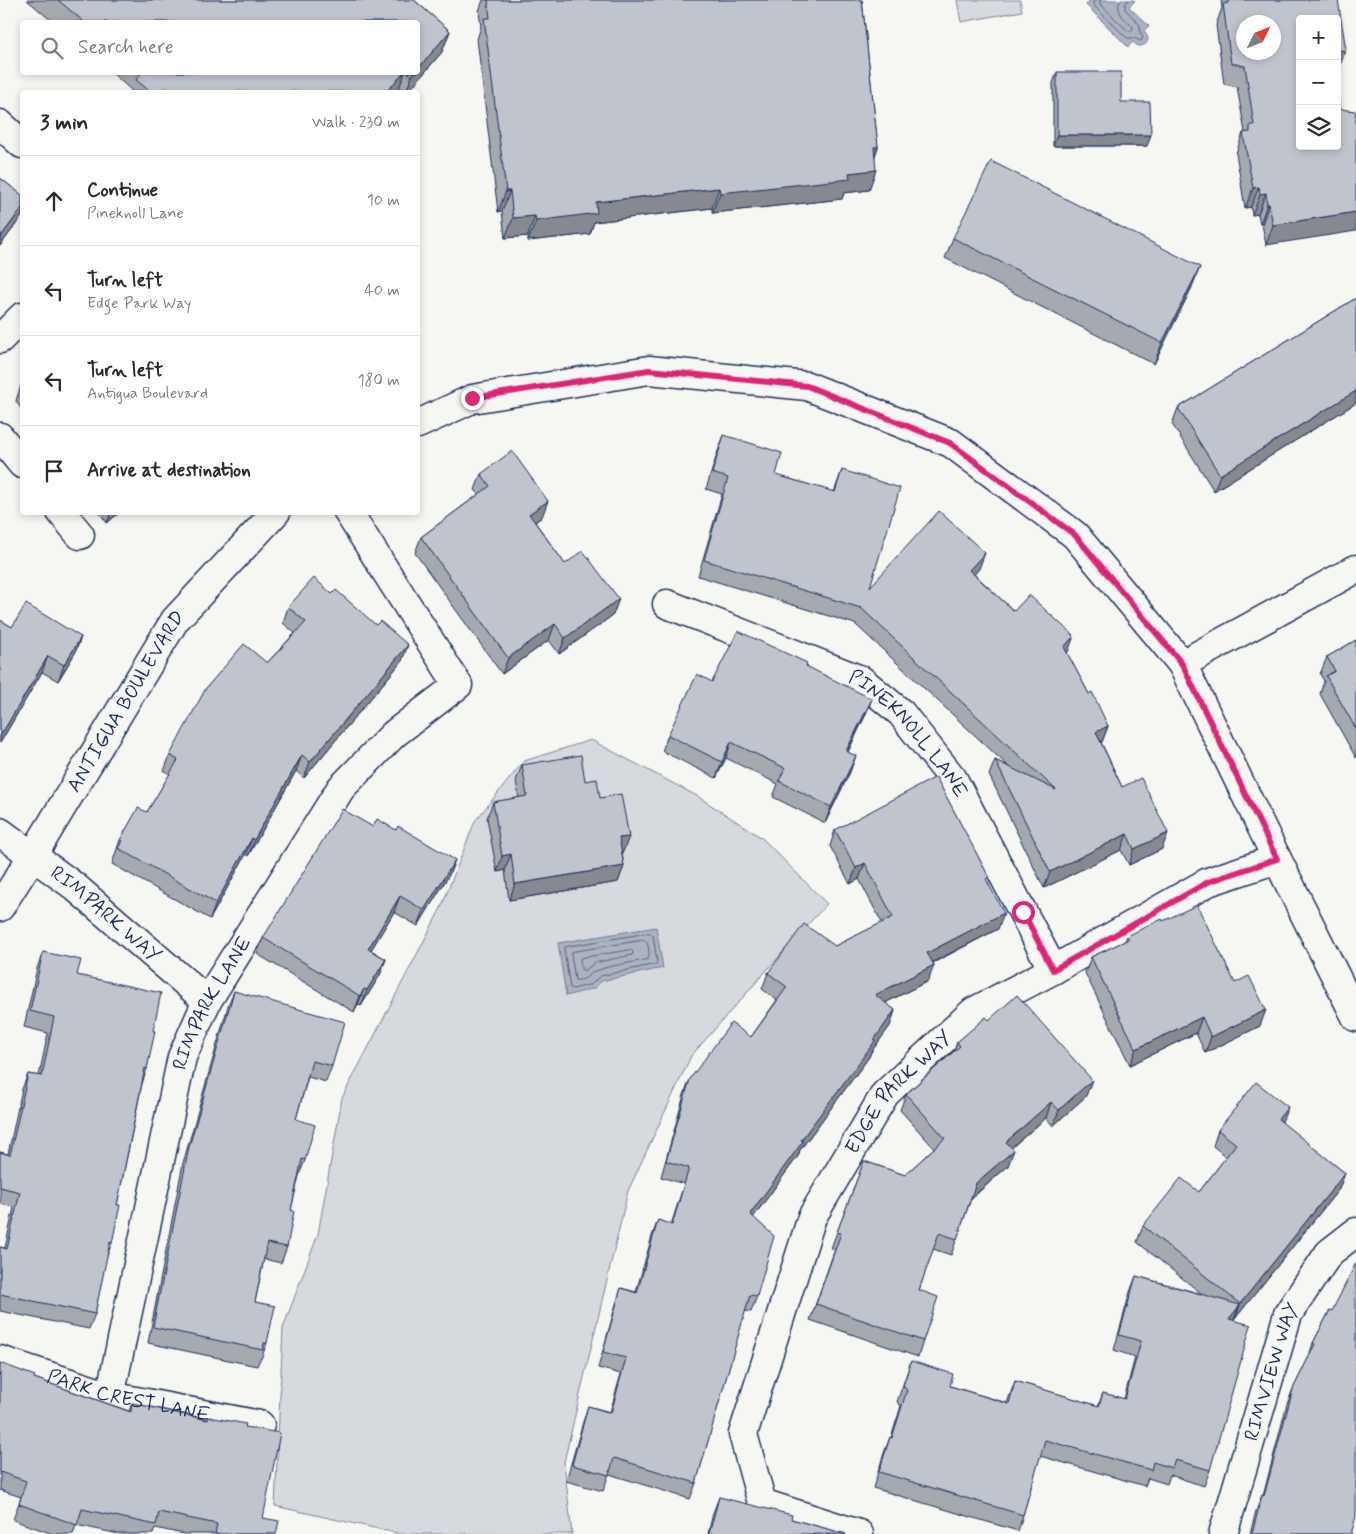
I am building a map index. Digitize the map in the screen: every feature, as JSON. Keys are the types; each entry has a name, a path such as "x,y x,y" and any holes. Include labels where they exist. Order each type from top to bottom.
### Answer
{"street":[{"path":"0,124 20,142"},
{"path":"0,339 20,319"},
{"path":"420,423 472,398 649,370 807,386 950,443 1075,535 1182,664 1356,1017"},
{"path":"0,437 20,462"},
{"path":"63,515 80,535"},
{"name":"ANTIGUA BOULEVARD","path":"0,907 175,620 273,515"},
{"name":"RIMPARK LANE","path":"110,1396 182,1057 207,1001 341,788 394,734 458,684 350,515"},
{"path":"1182,664 1356,569"},
{"name":"PINEKNOLL LANE","path":"667,604 861,680 901,713 954,779 1053,970"},
{"name":"RIMPARK WAY","path":"0,832 74,886 207,1001"},
{"name":"EDGE PARK WAY","path":"859,1534 762,1503 743,1434 812,1217 885,1094 973,1012 1053,970 1208,882 1277,859"},
{"name":"RIMVIEW WAY","path":"1223,1534 1288,1314 1329,1253 1356,1232"},
{"name":"PARK CREST LANE","path":"0,1360 110,1396 260,1425"}],"shaded area":[{"path":"957,0 1020,0 1022,11 961,22"},
{"path":"591,740 697,796 762,838 827,904 691,1056 628,1191 564,1462 572,1534 401,1534 275,1506 283,1328 318,1234 342,1098 441,908 475,821 524,761"}],"water":[{"path":"1090,0 1135,1 1129,7 1149,26 1144,30 1148,38 1146,43 1138,46 1133,42 1128,47 1086,5"},
{"path":"656,927 663,968 601,981 595,988 566,996 558,943"}],"building":[{"path":"58,0 414,0 450,31 420,67 420,20 82,20"},
{"path":"488,0 862,0 878,147 874,147 876,170 849,173 850,179 720,193 719,188 596,202 597,213 536,221 535,216 513,218 510,191 506,191 484,18 490,18"},
{"path":"1229,0 1338,0 1340,15 1296,15 1296,150 1341,150 1341,109 1355,111 1356,212 1273,225 1266,193 1260,194 1259,187 1253,188 1243,133 1250,132 1250,125 1254,125 1245,66 1231,63 1223,4 1229,3"},
{"path":"1341,19 1346,50 1341,51"},
{"path":"1057,72 1121,72 1121,102 1150,102 1151,135 1057,135"},
{"path":"140,75 401,75 388,90 168,90 166,88 164,90 148,90 136,80"},
{"path":"991,161 1200,267 1162,343 953,238"},
{"path":"0,178 20,193 20,211 2,235 0,233"},
{"path":"1356,298 1356,391 1220,475 1178,408"},
{"path":"724,435 782,453 776,475 835,492 842,470 900,488 870,587 939,511 985,553 969,570 1014,611 1029,595 1074,636 1064,647 1089,694 1092,692 1108,726 1096,732 1122,787 1141,778 1168,833 1134,849 1127,834 1050,872 995,760 1056,790 861,608 704,560 728,478 712,473"},
{"path":"512,451 548,501 529,514 565,564 583,551 619,599 565,638 555,624 508,658 421,537 490,486 481,474"},
{"path":"314,578 332,594 336,590 376,625 380,621 408,645 310,762 302,755 254,840 252,838 216,903 118,848 122,841 120,840 138,808 147,812 178,760 170,755 206,688 244,644 267,663 306,622 288,607"},
{"path":"26,604 81,637 64,665 48,656 1,735 0,620 12,627"},
{"path":"738,631 807,663 806,666 872,699 846,751 856,756 831,807 779,781 785,768 731,742 722,762 668,735 697,674 712,682"},
{"path":"1356,640 1356,729 1326,676 1335,671 1327,657"},
{"path":"581,755 585,781 597,779 600,798 621,794 629,837 619,838 624,866 515,884 511,854 502,856 493,802 527,796 522,765"},
{"path":"936,777 989,877 986,879 1004,913 927,953 934,965 875,995 895,1010 875,1041 801,1140 803,1141 750,1214 774,1236 757,1296 750,1295 696,1483 614,1458 609,1475 572,1465 588,1406 611,1413 626,1358 603,1352 621,1288 637,1293 658,1220 672,1225 689,1168 666,1161 690,1079 731,1023 751,1037 787,987 768,973 804,924 835,946 893,917 865,863 856,868 835,830"},
{"path":"342,809 373,827 377,819 396,830 398,826 455,860 424,910 400,896 368,949 386,959 367,990 364,989 360,996 263,938"},
{"path":"1197,905 1235,983 1249,976 1266,1010 1211,1037 1202,1017 1136,1049 1091,957 1129,939 1127,936"},
{"path":"43,952 81,960 77,975 161,993 153,1031 155,1031 147,1069 145,1068 117,1205 120,1205 95,1314 0,1294 0,1247 7,1249 20,1192 0,1187 0,1152 10,1155 28,1074 42,1076 54,1017 30,1011"},
{"path":"234,991 345,1022 332,1066 312,1061 296,1119 315,1125 305,1160 302,1159 291,1210 294,1211 287,1247 267,1243 255,1302 275,1306 267,1343 264,1343 263,1350 153,1327 189,1147"},
{"path":"1017,995 1092,1080 1059,1110 1051,1102 1006,1142 1014,1150 976,1183 957,1239 939,1233 919,1290 938,1297 923,1341 816,1304 841,1233 837,1232 864,1161 905,1175 945,1138 906,1094 960,1046 957,1042 986,1017 989,1020"},
{"path":"1256,1082 1288,1107 1278,1119 1345,1173 1240,1304 1143,1226 1181,1178 1199,1192 1236,1144 1218,1130"},
{"path":"1356,1263 1356,1516 1351,1534 1252,1534 1293,1389 1315,1344 1313,1343 1330,1310 1332,1311"},
{"path":"1136,1276 1240,1305 1229,1319 1251,1325 1210,1470 1175,1460 1172,1468 1153,1462 1151,1470 1045,1440 1023,1515 879,1472 907,1390 903,1386 911,1361 953,1374 950,1386 1009,1404 1015,1381 1099,1406 1103,1393 1125,1399 1141,1341 1119,1335"},
{"path":"0,1363 35,1376 34,1378 131,1412 132,1403 208,1420 209,1417 246,1424 245,1427 280,1433 263,1518 279,1521 276,1534 215,1534 217,1524 159,1512 156,1525 82,1509 77,1525 19,1504 26,1481 0,1472"},
{"path":"719,1497 792,1515 791,1519 846,1534 709,1534"}],"route":[{"path":"472,398 649,370 807,386 950,443 1075,535 1182,664 1277,859 1208,882 1053,970 1023,912"}]}
